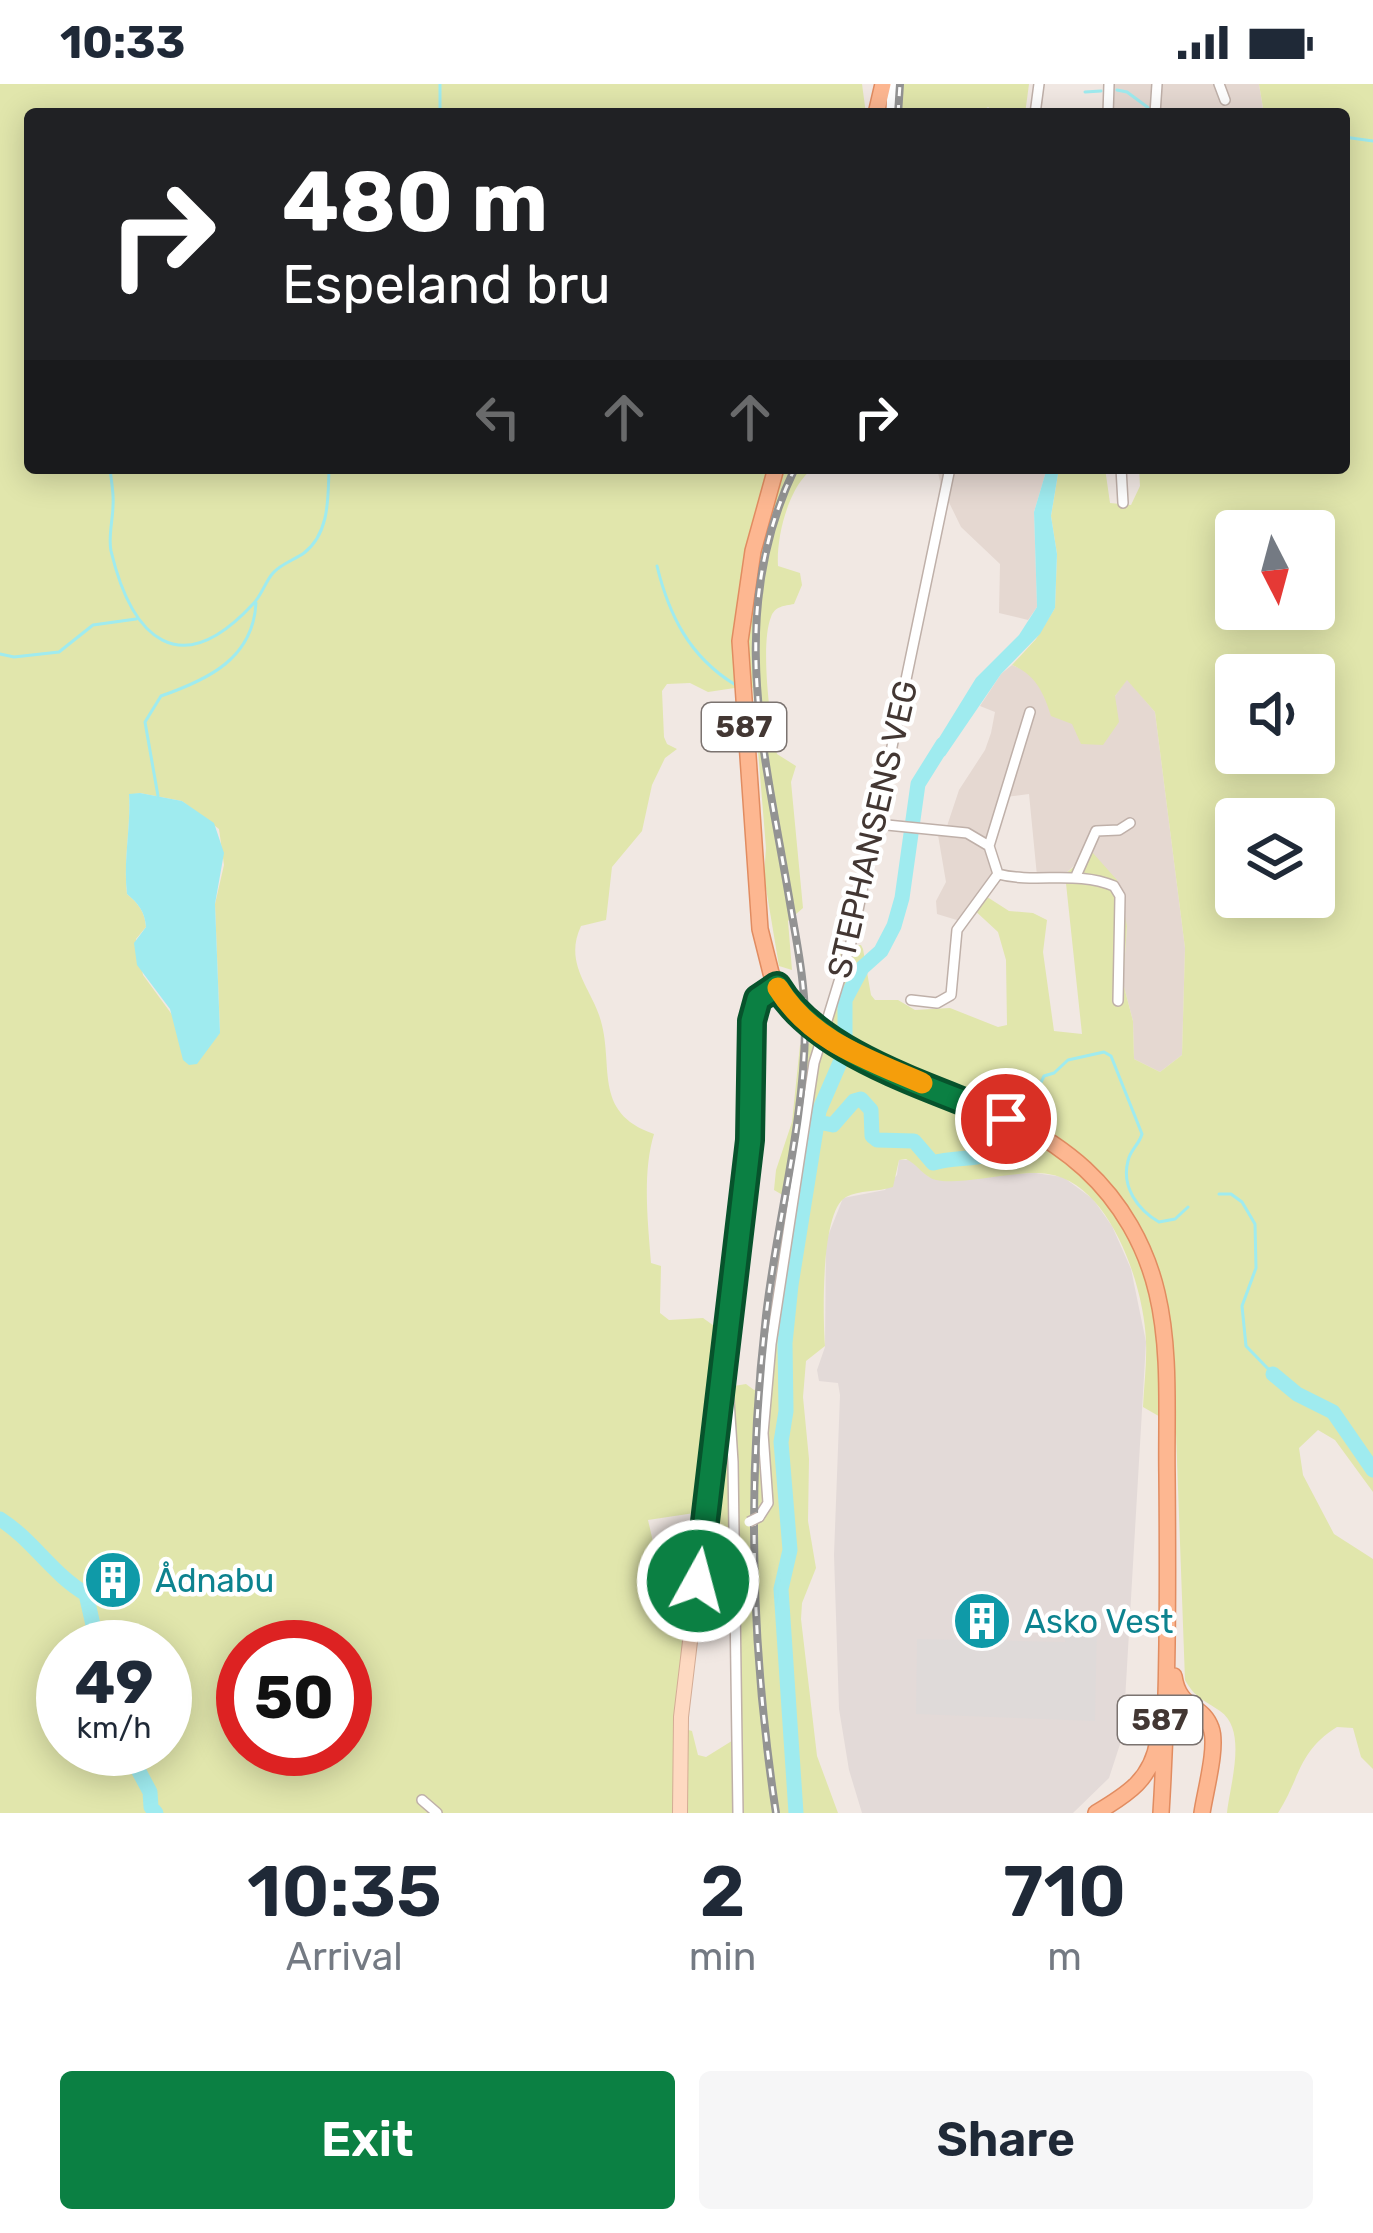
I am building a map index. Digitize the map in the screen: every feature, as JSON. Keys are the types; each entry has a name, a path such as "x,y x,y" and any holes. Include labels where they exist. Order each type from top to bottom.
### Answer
{"main road":[{"name":"587","path":"774,474 753,550 740,641 760,929 777,986 816,1032 1046,1139 1086,1169 1123,1213 1149,1266 1162,1317 1168,1551 1164,1813"},
{"path":"680,1813 681,1717 750,1140 753,1011 758,999 777,986"},
{"name":"587","path":"1168,1551 1175,1684 1181,1700 1207,1721 1212,1745 1202,1813"},
{"name":"587","path":"1096,1813 1134,1789 1154,1760 1160,1724 1161,1635 1168,1599"},
{"name":"587","path":"1164,1813 1175,1730 1192,1718 1207,1721"}],"street":[{"path":"1219,84 1225,100"},
{"name":"STEPHANSENS VEG","path":"734,1527 754,1519 767,1503 763,1433 771,1344 814,1064 852,939 949,474"},
{"path":"1121,474 1123,503"},
{"path":"998,874 988,846 1030,712"},
{"path":"1076,876 1096,831 1119,830 1130,823"},
{"path":"877,824 967,833 988,846"},
{"path":"998,874 1076,876 1110,884 1120,896 1118,1001"},
{"path":"910,1000 938,1004 951,995 957,930 998,874"},
{"path":"725,1355 734,1527 738,1813"},
{"path":"422,1800 437,1813"}],"shaded area":[{"path":"1107,84 1259,84 1263,108 1107,108"},
{"path":"938,474 1045,474 1034,512 1037,607 1028,620 999,613 1000,564 961,527"},
{"path":"1012,665 1026,671 1044,690 1115,696 1127,679 1155,712 1185,948 1182,1055 1160,1072 1134,1059 1133,1021 1123,983 1127,926 1077,863 1065,874 1037,876 1029,794 1005,797 993,833 995,873 960,921 937,914 936,901 946,882 938,835 947,826 959,790 991,733 995,712 980,706"},
{"path":"899,1160 910,1160 929,1177 1035,1173 1063,1177 1093,1199 1112,1226 1131,1269 1146,1342 1123,1735 1109,1778 1073,1813 862,1813 849,1770 839,1709 834,1555 840,1395 838,1383 819,1381 817,1370 825,1347 826,1241 843,1198 885,1190 897,1175"},
{"path":"1066,1621 1097,1622 1095,1721 916,1714 917,1639 1065,1642"}],"green space":[{"path":"0,84 862,84 865,108 24,108 24,474 807,474 791,498 779,541 778,566 800,573 802,585 794,604 773,613 766,646 777,754 796,766 791,782 803,908 788,921 792,970 779,966 764,876 766,848 753,688 748,686 708,692 690,683 667,684 662,691 664,737 677,749 665,758 652,785 642,831 612,867 606,920 581,926 576,939 580,973 604,1033 613,1099 634,1125 654,1134 647,1198 651,1263 661,1266 660,1313 669,1320 703,1318 717,1328 719,1413 735,1410 734,1386 746,1384 754,1390 764,1386 778,1253 789,1215 786,1197 774,1190 776,1170 792,1122 800,1045 812,1043 822,1021 841,946 861,945 875,1000 898,1000 915,1010 950,1008 998,1027 1007,1025 1006,960 998,932 971,907 981,893 1009,911 1047,920 1043,952 1054,1031 1082,1034 1065,874 1092,852 1117,880 1127,926 1123,983 1133,1021 1134,1059 1160,1072 1182,1055 1185,948 1155,712 1127,680 1115,696 1119,722 1103,745 1081,744 1072,724 1051,716 1038,685 1012,665 1055,608 1057,554 1051,516 1058,474 1106,474 1110,503 1131,505 1140,486 1139,474 1350,474 1350,108 1263,108 1259,84 1373,84 1373,1492 1335,1440 1318,1430 1299,1448 1303,1475 1334,1534 1373,1559 1373,1769 1361,1757 1353,1728 1337,1727 1307,1756 1278,1813 1227,1813 1235,1758 1233,1731 1220,1711 1196,1695 1185,1680 1176,1433 1169,1422 1143,1407 1144,1319 1120,1241 1090,1196 1070,1182 1036,1173 936,1180 906,1159 899,1160 893,1187 851,1195 838,1206 827,1243 825,1346 806,1361 808,1521 816,1568 801,1619 817,1756 838,1813 0,1813","holes":["129,795 182,801 219,829 224,865 215,904 220,1032 173,1016 143,975 136,939 146,927 140,908 127,894 126,869","701,1512 710,1519 712,1532 698,1632 730,1630 736,1677 735,1739 706,1757 698,1755 692,1731 681,1728 676,1691 683,1660 682,1620 665,1594 648,1520"]},
{"path":"900,84 1029,84 1026,108 898,108"}],"water":[{"path":"1045,474 1058,474 1051,516 1057,554 1055,608 1040,634 1001,674 945,756 931,760 931,751 976,678 1019,635 1037,607 1034,512"},
{"path":"129,794 182,801 214,823 224,853 215,904 220,1033 197,1064 183,1060 170,1009 137,965 134,943 146,927 140,908 127,894 126,869"}],"waterway":[{"path":"440,84 440,108"},
{"path":"1117,90 1149,108"},
{"path":"1085,92 1101,91"},
{"path":"1350,138 1373,141"},
{"path":"111,474 110,545 120,582 146,627 162,640 182,645 203,641 227,628 256,600 276,570 312,545 326,514 329,474"},
{"path":"657,566 683,633 705,661 734,684"},
{"path":"158,796 145,722 161,696 195,683 237,653 253,622 256,603"},
{"path":"0,654 59,652 93,625 136,619"},
{"path":"796,1813 781,1589 790,1550 781,1442 791,1285 819,1111 845,1051 845,1000 894,926 918,784 943,744"},
{"path":"1028,1110 1044,1076 1068,1060 1104,1052 1111,1056 1142,1134 1126,1171 1133,1197 1159,1222 1175,1219 1188,1207"},
{"path":"818,1122 833,1125 861,1099 871,1110 872,1136 914,1141 933,1163 984,1156 1010,1143"},
{"path":"1219,1194 1231,1194 1242,1202 1255,1224 1256,1268 1242,1306 1246,1346 1273,1374"},
{"path":"1273,1374 1297,1394 1333,1412 1373,1470"},
{"path":"0,1519 86,1594 92,1620"},
{"path":"141,1776 156,1813"}],"railway":[{"path":"898,108 900,84"},
{"path":"776,1813 757,1627 756,1440 766,1316 800,1101 805,1013 762,738 756,630 761,576 793,474"}],"slow traffic":[{"path":"778,988 799,1017 825,1038 922,1083"}],"place":[{"name":"Ådnabu","path":"113,1580"},
{"name":"Asko Vest","path":"982,1621"}],"route":[{"path":"698,1581 747,1163 752,1021 758,999 777,986 799,1017 839,1046 1006,1119"}]}
